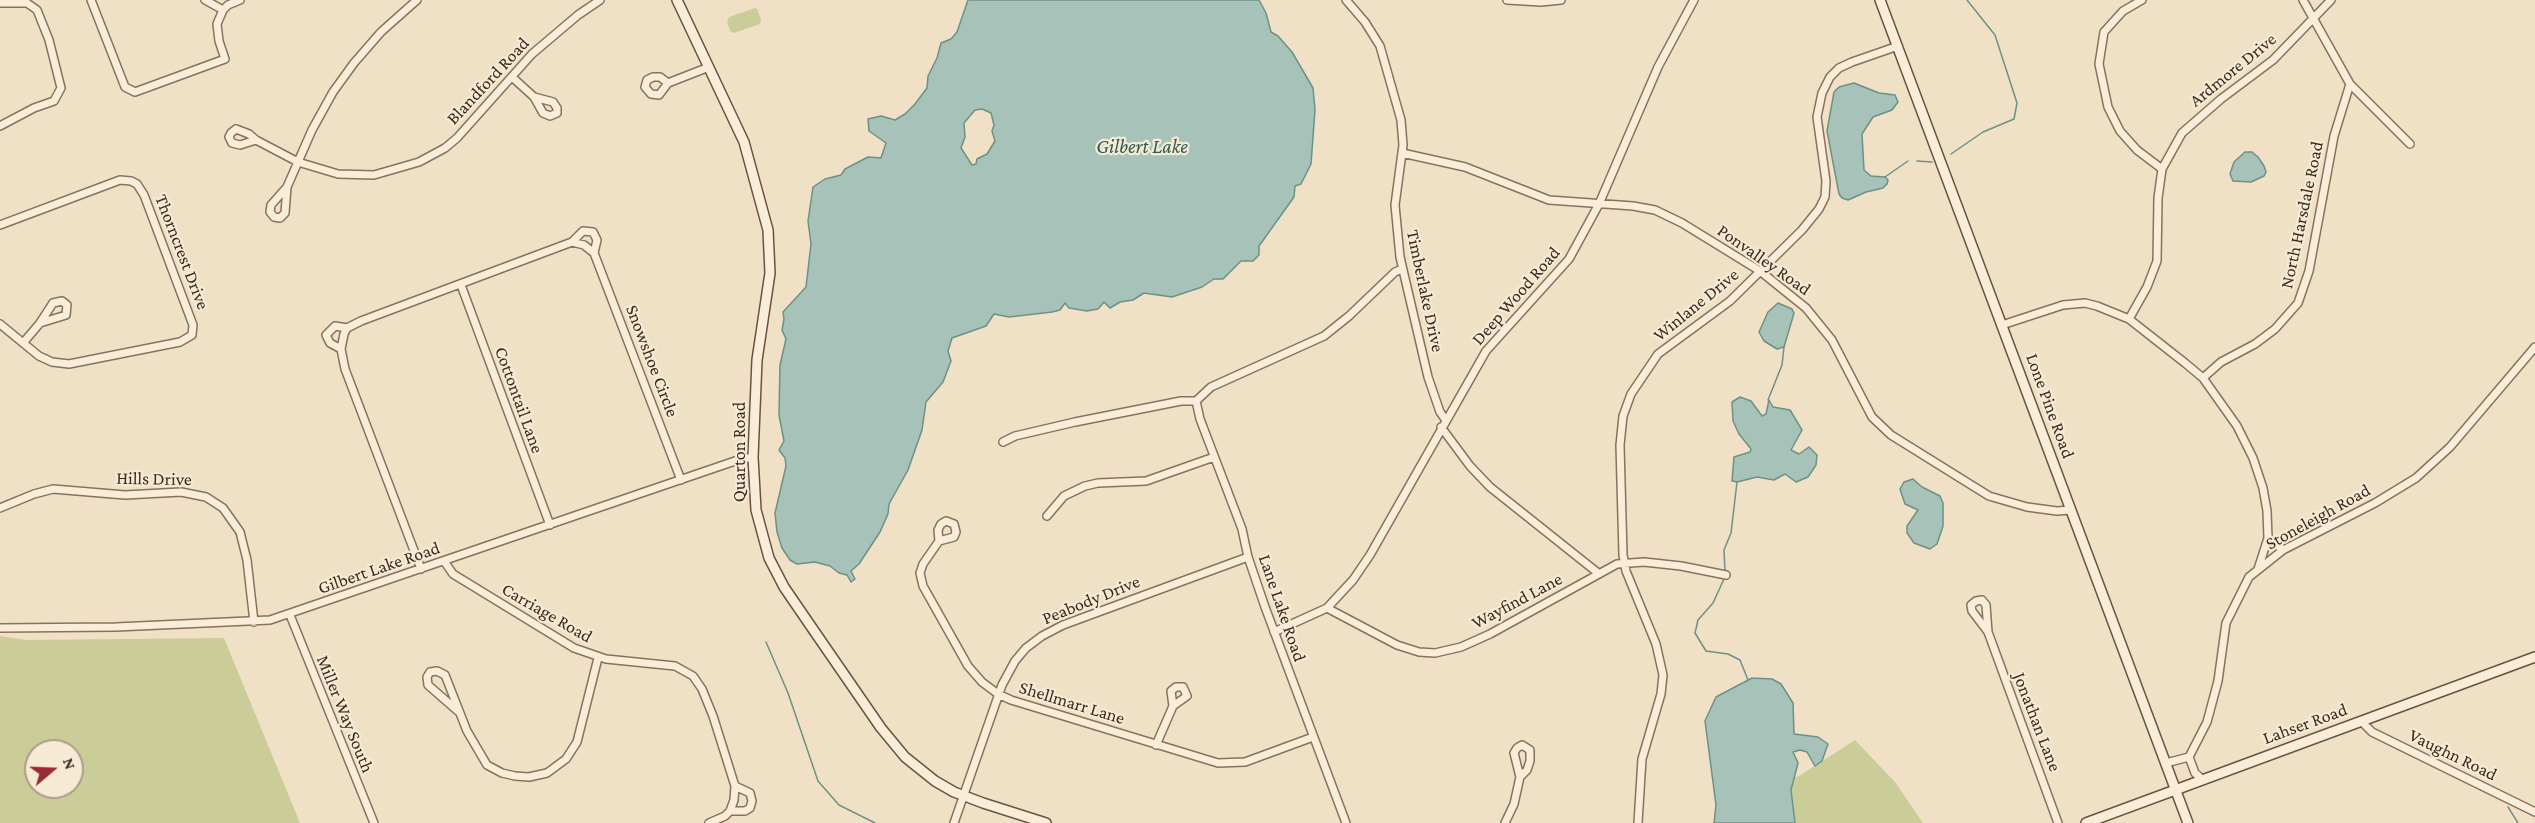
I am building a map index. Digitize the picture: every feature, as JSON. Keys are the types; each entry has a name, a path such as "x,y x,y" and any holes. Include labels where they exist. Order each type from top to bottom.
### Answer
{"street":[{"path":"91,0 125,87 135,92 225,59 216,31 223,10 228,4 240,0"},
{"path":"205,0 223,10"},
{"path":"287,188 322,110 354,63 381,32 417,0"},
{"name":"Blandford Road","path":"256,140 298,162 327,172 350,175 382,174 419,162 445,148 463,133 544,44 600,0"},
{"name":"Quarton Road","path":"677,0 744,142 762,202 769,238 770,273 757,360 753,457 754,497 760,529 770,558 784,587 889,739 905,757 928,776 963,796 1046,823"},
{"name":"Timberlake Drive","path":"1346,0 1371,30 1384,54 1401,120 1402,153 1395,205 1402,269 1428,377 1440,412 1446,419"},
{"path":"1353,6 1362,0"},
{"path":"1508,0 1541,2 1561,0"},
{"name":"Deep Wood Road","path":"1275,632 1327,608 1346,589 1370,555 1478,363 1495,338 1564,266 1599,204 1658,67 1694,0"},
{"name":"Lone Pine Road","path":"1881,0 2188,823"},
{"path":"2142,0 2122,12 2110,25 2102,40 2099,64 2108,107 2120,131 2137,150 2162,169"},
{"path":"2303,0 2350,84 2410,144"},
{"name":"Ardmore Drive","path":"2129,319 2148,287 2157,261 2158,198 2162,169 2176,142 2191,124 2273,60 2331,0"},
{"path":"0,3 21,2 32,5 38,10 49,40 61,88 54,101 34,108 0,126"},
{"name":"Winlane Drive","path":"1638,823 1642,759 1661,694 1663,675 1656,644 1624,563 1620,445 1623,416 1631,394 1658,354 1730,301 1802,230 1823,203 1826,181 1817,117 1822,93 1834,71 1852,62 1898,46"},
{"path":"668,83 709,67"},
{"path":"512,77 534,97"},
{"name":"North Harsdale Road","path":"2203,378 2221,362 2255,344 2275,329 2298,303 2308,271 2334,136 2350,84"},
{"name":"Ponvalley Road","path":"1402,153 1465,167 1549,200 1621,204 1661,213 1760,271 1795,297 1824,329 1839,352 1867,409 1885,431 1937,466 1989,496 2027,507 2057,511 2071,510"},
{"name":"Thorncrest Drive","path":"0,225 120,180 131,181 140,189 149,208 193,320 192,335 180,342 69,364 45,359 22,343"},
{"name":"Snowshoe Circle","path":"421,569 345,369 340,349 330,343 327,334 335,326 347,328 573,242 583,231 593,232 597,240 594,253 681,480"},
{"path":"573,242 584,245 594,253"},
{"path":"1003,442 1023,434 1075,422 1181,401 1196,401 1211,387 1324,336 1356,310 1395,272 1402,269"},
{"name":"Cottontail Lane","path":"461,285 550,525"},
{"path":"2002,325 2070,304 2097,306 2129,319 2203,378 2237,426 2253,458 2263,488 2268,538 2258,569"},
{"path":"0,324 22,343 40,323"},
{"path":"340,349 347,328"},
{"name":"Stoneleigh Road","path":"2189,757 2207,722 2218,681 2226,623 2249,578 2283,550 2375,503 2416,478 2450,447 2535,347"},
{"name":"Lane Lake Road","path":"1196,401 1214,457 1242,529 1248,557 1346,823"},
{"path":"1441,427 1470,466 1491,487 1598,573"},
{"name":"Gilbert Lake Road","path":"0,628 39,629 254,622 290,615 738,460 753,457"},
{"path":"1047,516 1064,496 1085,486 1146,481 1214,457"},
{"name":"Hills Drive","path":"0,508 34,494 61,488 125,495 181,492 206,497 223,508 240,532 247,560 254,622"},
{"path":"2268,538 2283,550"},
{"name":"Shellmarr Lane","path":"939,541 923,564 920,573 923,586 968,666 982,682 998,694 1156,746 1218,763 1232,764 1254,759 1313,737"},
{"name":"Peabody Drive","path":"954,823 1005,677 1019,656 1033,642 1054,629 1248,557"},
{"name":"Carriage Road","path":"444,561 453,574 566,644 598,658 675,666 693,676 700,684 710,708 735,786 730,811"},
{"name":"Wayfind Lane","path":"1327,608 1397,645 1419,652 1443,652 1461,647 1504,628 1598,573 1624,563 1644,562 1681,566 1726,575"},
{"name":"Miller Way South","path":"290,615 374,823"},
{"name":"Jonathan Lane","path":"1988,632 2058,823"},
{"name":"Lahser Road","path":"2086,823 2535,657"},
{"path":"459,712 428,685 427,677 430,672 437,671 445,675 478,752 492,768 508,775 522,777 546,772 566,759 577,742 598,658"},
{"path":"1156,746 1173,706"},
{"name":"Vaughn Road","path":"2361,721 2372,732 2535,812"},
{"path":"2166,763 2189,757 2195,773 2203,780"},
{"path":"1505,823 1514,804 1520,777"},
{"path":"709,823 730,811 745,811 750,808 752,801 750,793 735,786"}],"green space":[{"path":"755,8 761,20 760,24 734,33 730,31 727,21 729,17"},
{"path":"0,636 27,640 224,638 300,823 0,823"},
{"path":"1855,740 1895,782 1923,823 1785,823 1773,786 1799,776"}],"water":[{"name":"Gilbert Lake","path":"968,0 1259,0 1266,13 1271,32 1278,36 1292,52 1313,88 1315,110 1311,164 1301,184 1295,186 1294,197 1259,246 1259,255 1253,261 1241,261 1223,279 1214,279 1202,287 1172,297 1144,293 1133,300 1120,302 1110,308 1104,302 1098,309 1087,311 1069,308 1065,303 1060,310 1052,312 1009,317 994,314 986,326 952,338 948,351 951,361 943,382 926,402 922,430 908,470 889,504 888,514 880,532 859,564 851,571 855,579 851,582 847,575 839,573 830,566 815,562 797,564 790,560 782,548 777,532 775,513 786,466 785,458 779,450 784,441 779,415 780,365 786,339 782,330 783,312 806,287 811,244 808,221 813,187 825,179 841,175 845,169 868,157 881,158 886,143 869,131 868,119 881,116 895,120 905,114 927,88 928,76 941,43 951,39 957,32","holes":["982,109 991,113 995,141 987,154 977,159 976,164 972,165 961,148 965,137 964,123 975,110"]},
{"path":"1854,83 1879,93 1895,95 1898,102 1892,110 1873,117 1862,134 1864,170 1871,176 1885,177 1888,180 1887,184 1883,188 1848,200 1839,194 1827,131 1834,92 1839,87"},
{"path":"2245,152 2252,152 2258,157 2266,172 2264,176 2251,182 2233,181 2230,174 2234,162"},
{"path":"1778,303 1792,309 1794,313 1784,347 1777,349 1764,341 1759,332 1768,312"},
{"path":"1740,397 1751,401 1762,416 1766,414 1769,400 1773,407 1790,410 1802,430 1791,450 1799,454 1809,447 1817,455 1816,465 1808,477 1796,482 1785,474 1774,480 1757,477 1732,481 1734,457 1750,452 1751,449 1739,434 1733,421 1732,402"},
{"path":"1913,479 1922,487 1940,496 1943,503 1943,526 1937,544 1930,549 1914,543 1907,533 1907,526 1918,510 1905,504 1900,489 1904,482"},
{"path":"1752,678 1772,679 1781,684 1793,703 1794,734 1818,737 1828,744 1822,761 1815,766 1807,752 1800,750 1793,752 1798,763 1791,790 1795,823 1714,823 1716,805 1705,721 1716,697"}],"waterway":[{"path":"1951,154 1983,132 2014,119 2017,103 1995,35 1967,0"},
{"path":"1885,177 1908,161"},
{"path":"1917,161 1932,162"},
{"path":"1768,400 1782,365 1784,347"},
{"path":"1725,571 1724,550 1731,533 1737,482"},
{"path":"1724,579 1713,603 1698,620 1695,633 1706,651 1728,654 1740,660 1748,680"},
{"path":"766,642 788,693 818,781 839,805 875,823"},
{"path":"2508,807 2518,823"}]}
